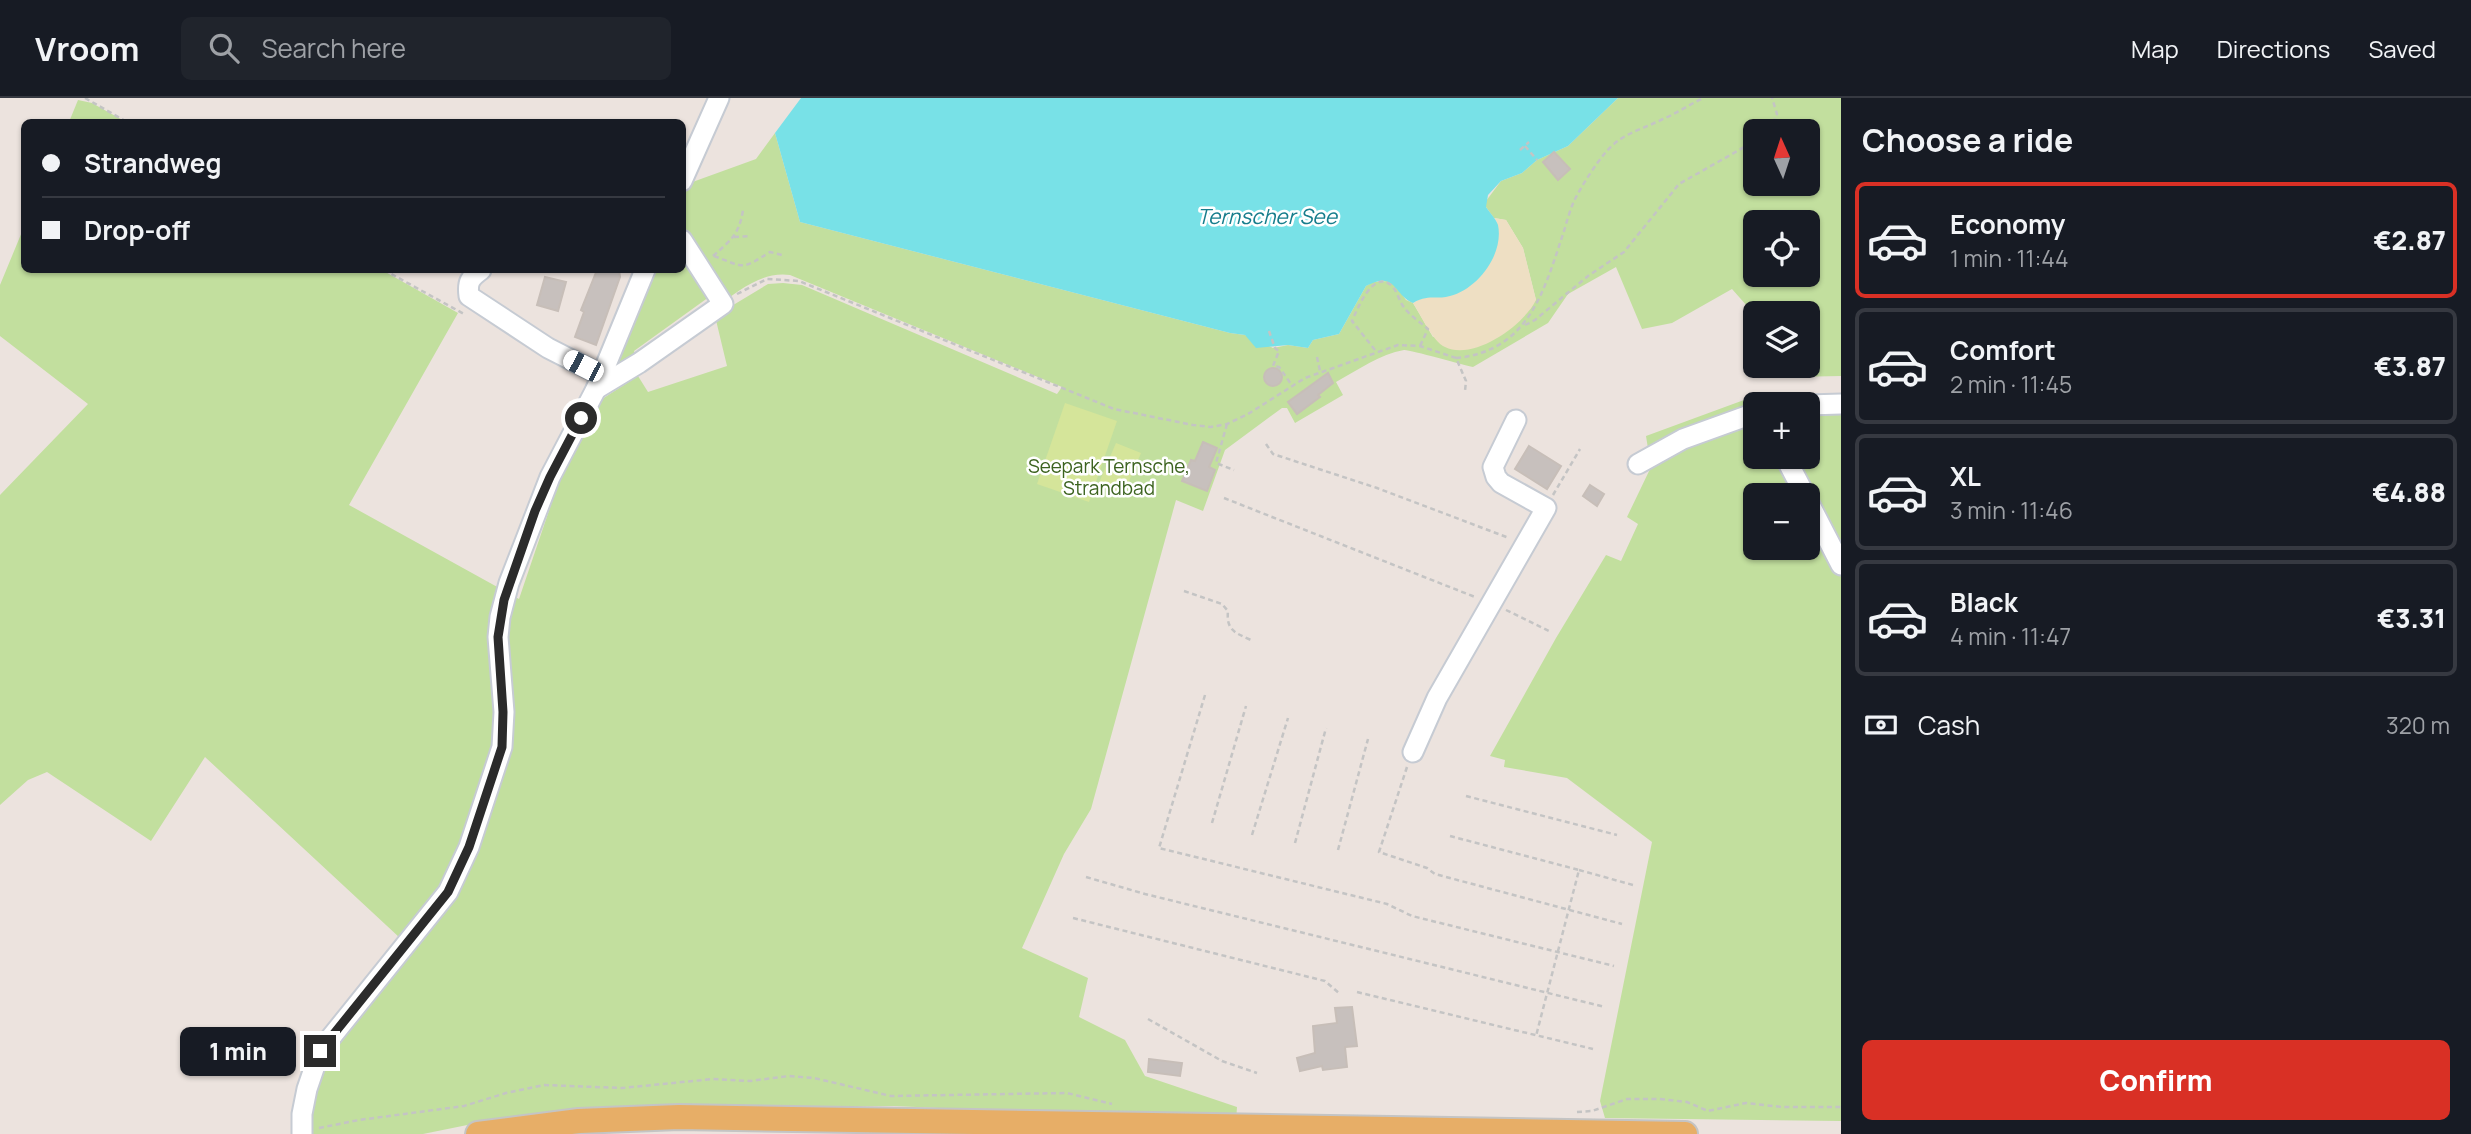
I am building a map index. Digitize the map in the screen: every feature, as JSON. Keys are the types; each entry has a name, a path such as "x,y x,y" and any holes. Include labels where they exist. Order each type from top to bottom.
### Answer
{"main road":[{"path":"478,1134 579,1121 679,1117 1344,1131 1685,1134"}],"street":[{"path":"686,172 719,98"},
{"path":"598,382 639,363 723,304 706,261 686,244"},
{"path":"477,273 467,285 469,296 598,382"},
{"path":"302,1133 307,1088 320,1051 448,892 469,847 502,747 503,712 498,637 509,583 550,477 598,382 644,273"},
{"path":"613,344 633,346 639,354 639,363"},
{"path":"1820,405 1841,404"},
{"path":"1638,464 1683,439 1743,417"},
{"path":"1413,752 1437,698 1546,508 1501,484 1496,477 1493,467 1516,420"},
{"path":"1820,524 1841,565"}],"path":[{"path":"85,98 122,119"},
{"path":"1525,325 1545,289 1574,201 1605,153 1621,137 1662,120 1703,98"},
{"path":"1772,98 1777,114 1775,119"},
{"path":"1520,150 1529,142"},
{"path":"1525,146 1537,160"},
{"path":"723,304 766,279 799,281 1114,409 1211,427 1227,424 1248,414 1291,385 1320,372 1398,345 1420,346 1456,358 1486,352 1535,320 1588,276 1624,252 1679,184 1743,148"},
{"path":"706,261 734,237 739,229 743,210"},
{"path":"734,237 750,236"},
{"path":"706,261 741,266 754,264 770,252 782,256"},
{"path":"1376,351 1352,321 1368,290 1379,283 1387,283 1393,287 1403,306 1428,329 1420,346"},
{"path":"1269,331 1275,348 1279,351 1273,366 1279,367 1291,385"},
{"path":"1317,357 1320,372"},
{"path":"1456,358 1466,381 1465,391"},
{"path":"1227,424 1216,463 1234,470"},
{"path":"1266,444 1273,454 1377,488 1526,544"},
{"path":"1546,508 1580,449"},
{"path":"1224,498 1492,604 1549,631"},
{"path":"1184,591 1222,604 1227,611 1227,622 1231,631 1251,640"},
{"path":"1205,695 1159,848 1387,904 1412,916 1615,967"},
{"path":"1212,823 1246,706"},
{"path":"1252,835 1288,718"},
{"path":"1295,843 1326,728"},
{"path":"1338,850 1368,739"},
{"path":"1413,752 1380,852 1427,868 1434,874 1622,924"},
{"path":"1466,796 1617,835"},
{"path":"1450,836 1633,885"},
{"path":"1536,1036 1579,870"},
{"path":"1086,877 1145,894 1605,1007"},
{"path":"1073,918 1325,981 1340,994"},
{"path":"1357,992 1594,1049"},
{"path":"1148,1019 1222,1061 1257,1073"},
{"path":"302,1133 359,1120 464,1106 544,1085 622,1088 713,1079 750,1082 789,1076 814,1078 891,1096 1067,1093 1116,1105"},
{"path":"1567,1112 1592,1111 1627,1099 1687,1102 1708,1111 1746,1103 1782,1107 1841,1107"}],"green space":[{"name":"Seepark Ternsche, Strandbad","path":"1618,98 1841,98 1841,376 1820,376 1820,301 1743,301 1732,289 1672,323 1642,329 1616,267 1568,294 1548,323 1473,367 1404,350 1378,359 1336,382 1343,395 1295,423 1287,408 1282,408 1225,450 1203,511 1176,500 1091,809 1064,854 1022,948 1088,978 1079,1017 1125,1040 1145,1076 1237,1107 1236,1121 894,1106 679,1109 482,1122 423,1134 308,1134 310,1110 328,1059 400,938 205,757 151,841 47,772 28,780 0,805 0,495 88,404 0,336 0,285 21,234 21,273 387,273 458,313 349,505 519,599 558,484 599,401 638,376 648,392 727,366 715,316 768,284 802,285 1057,394 1062,387 790,275 760,279 717,306 709,297 634,351 637,361 611,377 648,273 686,273 687,184 756,159 775,133 800,222 1245,335 1273,348 1288,345 1308,348 1313,340 1339,334 1366,286 1373,282 1388,281 1395,284 1406,300 1413,303 1433,337 1536,300 1523,248 1506,220 1494,218 1486,207 1486,201 1501,181 1522,173 1537,160 1568,146"},
{"path":"78,100 92,103 121,119 70,119"},
{"path":"1820,399 1841,399 1841,1121 1605,1118 1600,1101 1652,842 1567,778 1504,767 1505,760 1490,756 1606,555 1621,561 1638,524 1627,517 1651,467 1646,436 1743,400 1743,469 1820,469"},
{"path":"1065,403 1117,421 1089,502 1037,484"},
{"name":"Seepark Ternsche, Strandbad","path":"1116,443 1141,453 1123,495 1098,485"}],"sand":[{"path":"1494,218 1506,220 1523,248 1536,300 1521,320 1497,338 1470,349 1445,347 1431,334 1413,303 1426,296 1436,297 1497,222"}],"water":[{"name":"Ternscher See","path":"801,98 1618,98 1568,146 1537,160 1522,173 1501,181 1488,195 1486,207 1498,225 1497,247 1487,269 1470,286 1450,296 1413,303 1389,282 1376,282 1366,286 1339,334 1313,340 1308,348 1288,345 1256,348 1245,335 800,222 775,133"}],"building":[{"path":"1554,152 1570,169 1558,180 1543,162"},
{"path":"596,273 619,273 596,345 575,337 584,312 581,310"},
{"path":"545,277 566,282 558,311 537,305"},
{"path":"1273,368 1279,371 1282,377 1279,383 1273,386 1267,383 1264,377 1267,371"},
{"path":"1328,373 1333,383 1318,395 1320,397 1297,414 1288,402"},
{"path":"1203,442 1217,448 1209,467 1215,470 1207,491 1182,481"},
{"path":"1529,446 1561,466 1547,489 1515,469"},
{"path":"1590,485 1604,494 1597,506 1583,496"},
{"path":"1352,1007 1357,1046 1345,1047 1347,1067 1323,1070 1322,1066 1300,1071 1297,1058 1315,1053 1313,1026 1337,1023 1335,1008"},
{"path":"1149,1059 1182,1063 1180,1076 1148,1072"}],"route":[{"path":"320,1051 448,892 469,847 498,763 504,733 498,637 504,600 535,511 581,418"}]}
